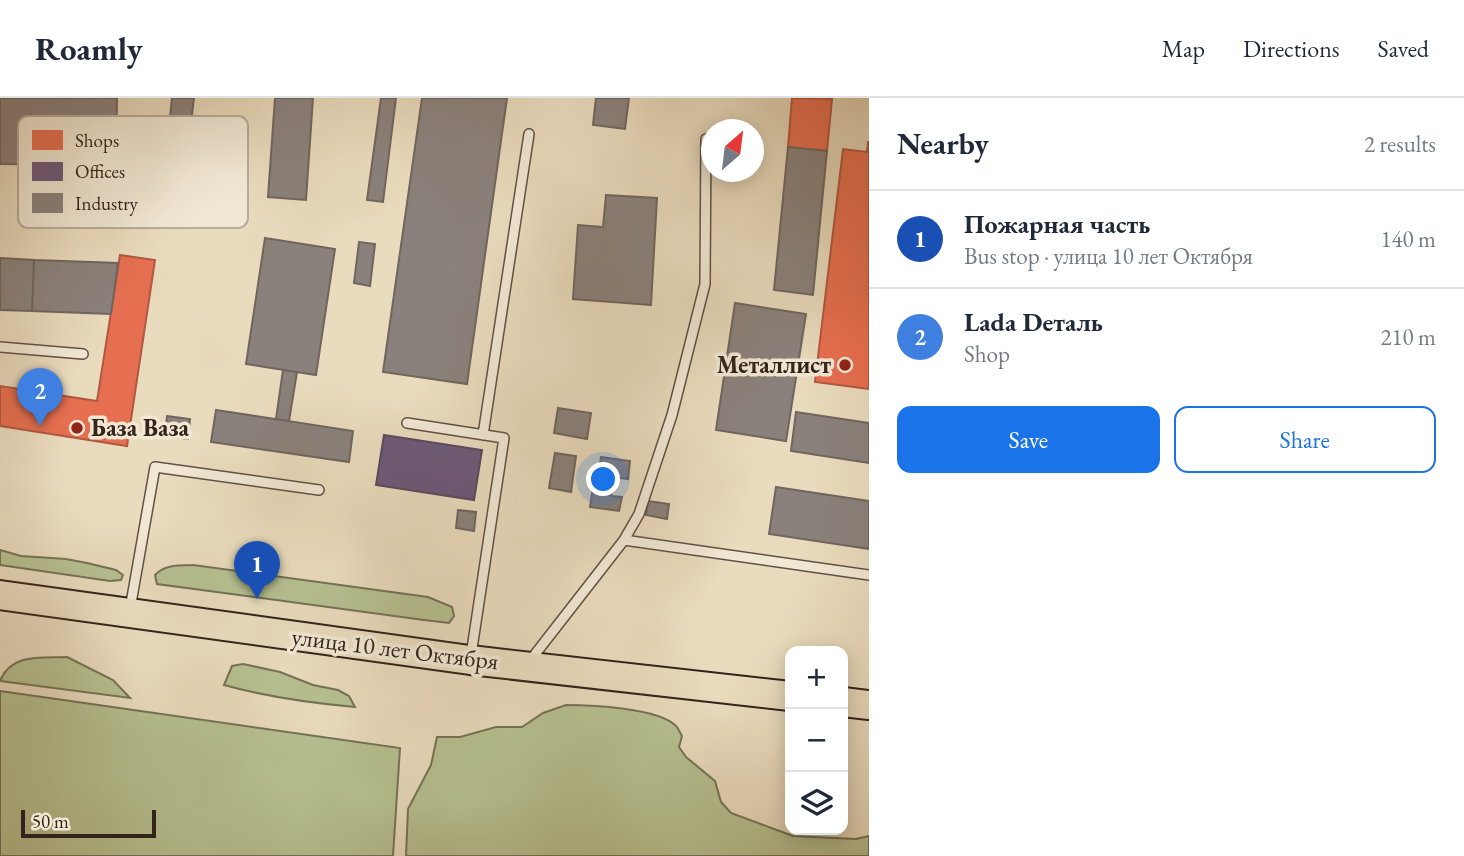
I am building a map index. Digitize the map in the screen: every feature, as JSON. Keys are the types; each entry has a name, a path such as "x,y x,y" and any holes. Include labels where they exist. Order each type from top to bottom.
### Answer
{"main road":[{"name":"улица 10 лет Октября","path":"2,596 470,660 785,695"},
{"path":"848,703 869,705"}],"lane":[{"path":"484,435 529,134"},
{"path":"526,666 624,540 639,514 672,415 705,284 706,182"},
{"path":"0,347 83,354"},
{"path":"407,423 504,438 470,660"},
{"path":"129,615 155,467 319,490"},
{"path":"624,540 869,575"}],"green space":[{"path":"0,550 21,556 87,563 116,570 123,575 121,580 110,581 0,565"},
{"path":"193,565 428,597 452,607 454,616 449,623 157,584 155,575 163,569"},
{"path":"67,657 113,680 130,698 0,681 5,672 19,661"},
{"path":"243,664 338,690 349,696 355,707 289,699 224,685 232,666"},
{"path":"0,691 400,748 393,856 0,856"},
{"path":"566,705 591,706 640,711 667,720 676,726 682,736 679,747 686,757 715,781 721,802 731,813 785,835 856,839 869,836 869,856 406,856 408,809 431,765 437,737 460,737 496,727 522,727 543,713"}],"building: Shops":[{"path":"792,98 832,99 827,151 788,147"},
{"path":"868,142 869,389 815,382 843,149 867,152"},
{"path":"120,255 155,260 127,446 0,426 0,386 97,401"}],"building: Offices":[{"path":"384,435 482,450 474,500 376,485"}],"building: Industry":[{"path":"0,98 117,98 117,116 18,116 18,164 0,164"},
{"path":"172,98 194,98 192,116 170,116"},
{"path":"275,98 313,98 306,200 268,197"},
{"path":"381,98 396,98 383,202 367,200"},
{"path":"422,98 507,98 467,384 383,372"},
{"path":"596,98 629,98 625,129 593,125"},
{"path":"788,147 827,151 813,295 774,290"},
{"path":"606,195 657,198 651,305 573,299 578,225 603,227"},
{"path":"265,238 335,249 316,375 246,364"},
{"path":"359,242 375,244 370,286 354,283"},
{"path":"0,258 34,260 32,311 0,310"},
{"path":"34,260 118,263 111,314 32,311"},
{"path":"735,303 806,314 786,441 716,430"},
{"path":"283,370 297,372 289,421 276,419"},
{"path":"558,408 591,413 587,439 554,433"},
{"path":"216,410 353,431 349,462 211,442"},
{"path":"796,412 869,423 869,463 791,451"},
{"path":"167,416 190,419 188,439 165,436"},
{"path":"555,453 576,456 571,492 549,488"},
{"path":"601,457 630,461 628,479 598,475"},
{"path":"595,475 614,478 611,496 622,497 619,511 590,507"},
{"path":"776,487 869,501 869,549 769,534"},
{"path":"648,501 669,504 667,519 646,515"},
{"path":"458,510 476,512 474,531 456,528"}],"place":[{"name":"Металлист","path":"845,365"},
{"name":"Lada Dеталь","path":"40,426"},
{"name":"База Ваза","path":"77,428"},
{"name":"Пожарная часть","path":"257,599"}]}
